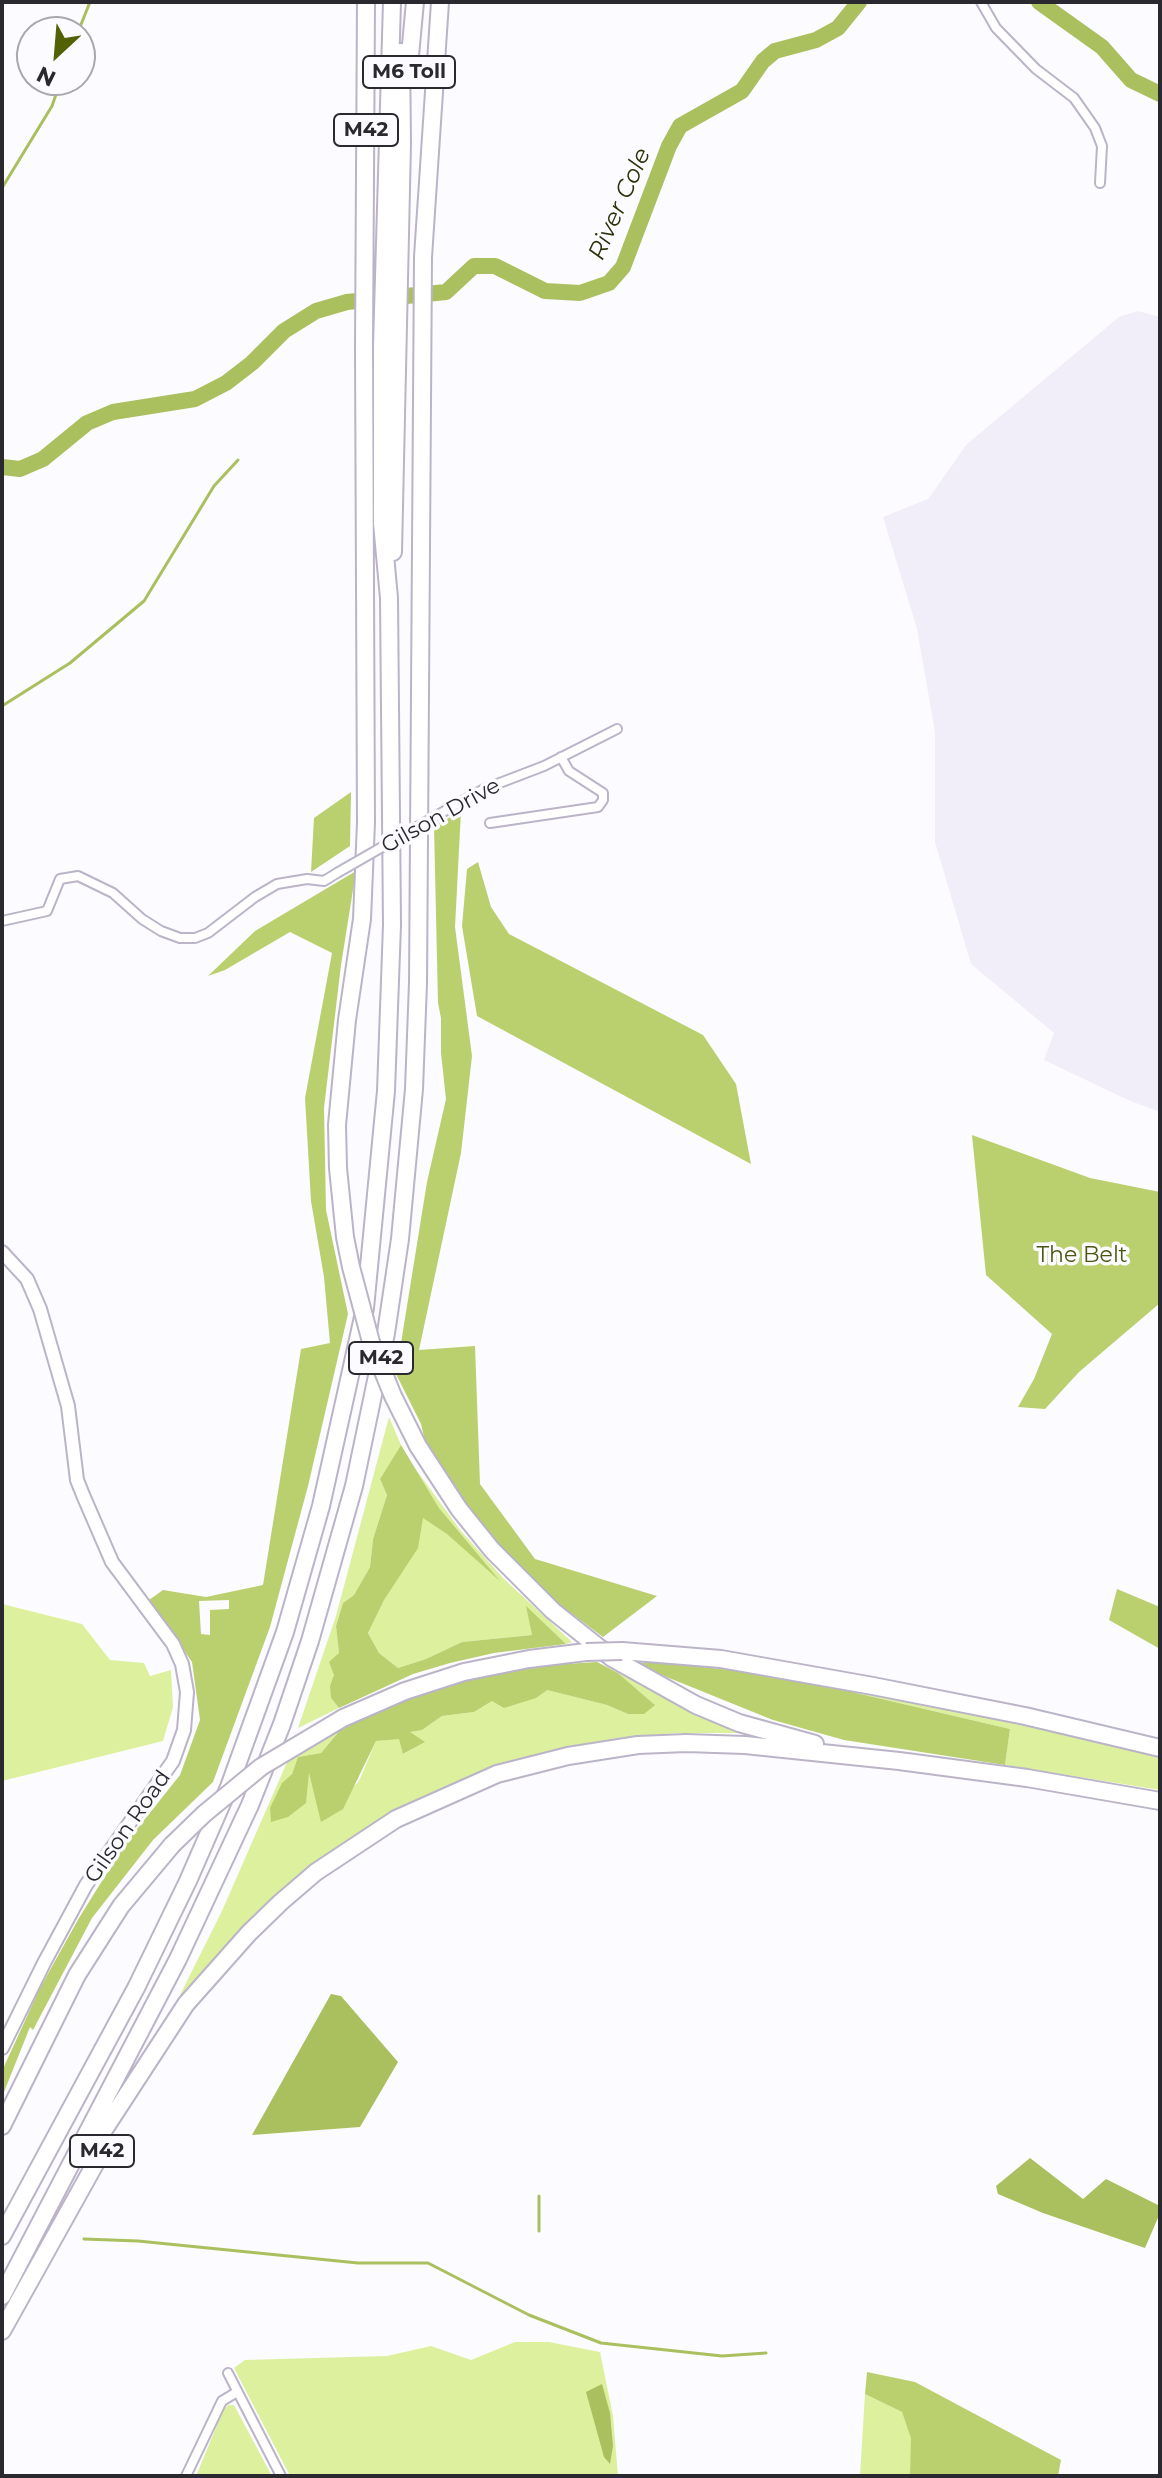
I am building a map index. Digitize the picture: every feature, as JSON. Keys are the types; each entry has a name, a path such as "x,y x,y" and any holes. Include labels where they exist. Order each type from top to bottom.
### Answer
{"highway":[{"name":"M42","path":"366,2 366,822 362,919 337,1125 345,1237 371,1342 418,1446 459,1509 492,1550 553,1611 612,1658 696,1705 739,1723 807,1743 899,1761"},
{"name":"M42","path":"2,2236 136,1988 229,1787 285,1632 325,1491 365,1308 386,1091 392,925 389,598 382,523 392,257 392,2"},
{"path":"402,2 402,143"},
{"name":"M6 Toll","path":"402,143 415,2"},
{"name":"M42","path":"2,2296 178,1959 250,1805 310,1641 354,1486 375,1392 400,1239 414,1089 418,952 423,257 440,2"},
{"name":"M42","path":"392,257 402,143"},
{"path":"2,2126 57,2013 97,1941 140,1881 172,1845 261,1767 343,1718 405,1691 464,1672 529,1659 622,1651 721,1659 873,1686 1025,1716 1160,1748"},
{"path":"35,2234 186,2004 249,1933 316,1872 396,1819 497,1774 568,1756 638,1745 745,1745 1027,1778 1160,1801"},
{"name":"M42","path":"2,2331 98,2157 210,1977"}],"main road":[{"name":"Gilson Road","path":"2,1252 27,1279 40,1309 68,1406 77,1480 83,1495 112,1562 173,1644 182,1664 187,1703 184,1730 173,1761 86,1885 2,2048"}],"street":[{"path":"981,2 996,28 1036,69 1074,98 1095,128 1102,146 1100,183"},
{"name":"Gilson Drive","path":"2,921 47,911 60,879 78,876 113,893 161,931 180,938 195,938 208,933 277,884 307,879 324,881 484,789 561,757 617,729"},
{"name":"Gilson Drive","path":"490,823 598,807 603,793 569,771 561,757"},
{"path":"228,2373 281,2476"},
{"path":"186,2476 222,2401 237,2392"}],"shaded area":[{"path":"1138,311 1160,317 1160,1112 1044,1060 1054,1033 971,964 935,842 935,732 917,629 883,517 928,499 967,444 1119,317"},
{"path":"389,1417 401,1445 380,1479 387,1495 373,1539 370,1567 354,1595 343,1603 336,1626 339,1653 331,1698 339,1708 298,1728 336,1616"},
{"path":"414,1467 461,1531 504,1579 572,1642 566,1644 527,1608 532,1635 462,1642 398,1668 379,1653 368,1633 423,1517 447,1533 494,1575 439,1508"},
{"path":"2,1604 82,1624 110,1660 144,1663 150,1676 171,1670 173,1707 163,1741 2,1781"},
{"path":"618,1673 738,1733 679,1733 571,1746 521,1758 415,1800 334,1850 297,1880 185,1999 180,1995 222,1911 288,1760 341,1729 321,1753 298,1757 292,1774 282,1783 308,1770 322,1821 359,1781 376,1741 399,1738 404,1754 424,1742 408,1732 422,1730 442,1716 474,1712 492,1701 547,1690 607,1705 628,1714 654,1704"},
{"path":"839,1689 1015,1723 1160,1757 1160,1790 1005,1765 1010,1729"},
{"path":"331,1994 341,1996 398,2062 360,2127 252,2135"},
{"path":"1030,2158 1083,2199 1106,2179 1160,2206 1145,2248 998,2194 996,2186"},
{"path":"515,2342 549,2342 600,2352 613,2416 618,2476 290,2476 234,2368 245,2360 387,2356 431,2346 471,2360"},
{"path":"602,2384 610,2413 613,2446 610,2464 604,2457 586,2392"},
{"path":"865,2394 902,2412 912,2438 910,2474 860,2476"},
{"path":"228,2405 234,2405 272,2476 196,2476"}],"green space":[{"path":"351,792 350,846 311,872 314,818"},
{"path":"461,811 455,927 472,1056 461,1153 419,1350 475,1346 480,1484 535,1559 657,1596 603,1637 552,1599 503,1551 461,1499 425,1441 421,1424 396,1374 427,1182 446,1099 438,1003 434,826"},
{"path":"478,862 491,907 509,934 703,1035 736,1084 751,1164 477,1016 462,926 467,869"},
{"path":"356,871 324,1108 326,1210 348,1314 308,1486 270,1627 213,1782 153,1840 92,1918 33,2030 30,2027 2,2097 2,2071 40,1988 125,1844 180,1775 200,1720 192,1662 149,1600 163,1590 206,1597 263,1585 301,1349 330,1343 324,1277 311,1201 305,1098 332,953 290,932 225,970 208,976 255,931","holes":["229,1600 229,1609 210,1610 210,1635 201,1634 199,1601"]},
{"name":"The Belt","path":"972,1135 1090,1178 1160,1192 1160,1303 1079,1372 1045,1409 1018,1407 1034,1379 1052,1334 986,1275"},
{"path":"401,1445 439,1508 500,1581 447,1534 423,1518 418,1548 384,1600 368,1633 379,1653 398,1668 462,1642 532,1635 526,1606 566,1644 494,1653 450,1663 413,1674 339,1708 331,1698 330,1686 334,1675 329,1662 339,1653 336,1626 343,1603 354,1595 370,1567 373,1539 387,1495 380,1479"},
{"path":"1117,1589 1160,1607 1160,1649 1109,1620"},
{"path":"597,1662 618,1673 655,1705 644,1714 628,1714 607,1705 547,1690 536,1698 504,1708 492,1701 474,1712 442,1716 422,1730 410,1732 425,1742 403,1754 399,1739 376,1741 343,1809 321,1822 309,1773 306,1803 288,1817 271,1822 270,1808 282,1783 292,1774 298,1757 321,1753 341,1729 389,1705 478,1677 550,1665"},
{"path":"632,1663 668,1663 749,1672 839,1689 1010,1729 1005,1765 844,1740 773,1720"},
{"path":"867,2372 915,2382 1061,2460 1058,2476 903,2476 910,2474 911,2438 902,2412 865,2394"}],"waterway":[{"path":"84,16 90,2"},
{"name":"River Cole","path":"2,467 20,469 43,459 87,423 113,412 195,399 226,383 252,363 284,331 316,311 347,302 446,292 474,266 495,266 545,291 580,293 609,283 623,267 669,146 680,126 742,91 763,61 775,51 816,40 838,28 859,2"},
{"name":"River Cole","path":"1039,2 1102,47 1131,80 1160,94"},
{"path":"2,188 55,96"},
{"path":"2,706 70,663 144,601 214,486 238,460"},
{"path":"539,2196 539,2231"},
{"path":"84,2239 138,2241 358,2263 428,2263 529,2315 601,2343 722,2356 766,2353"}]}
